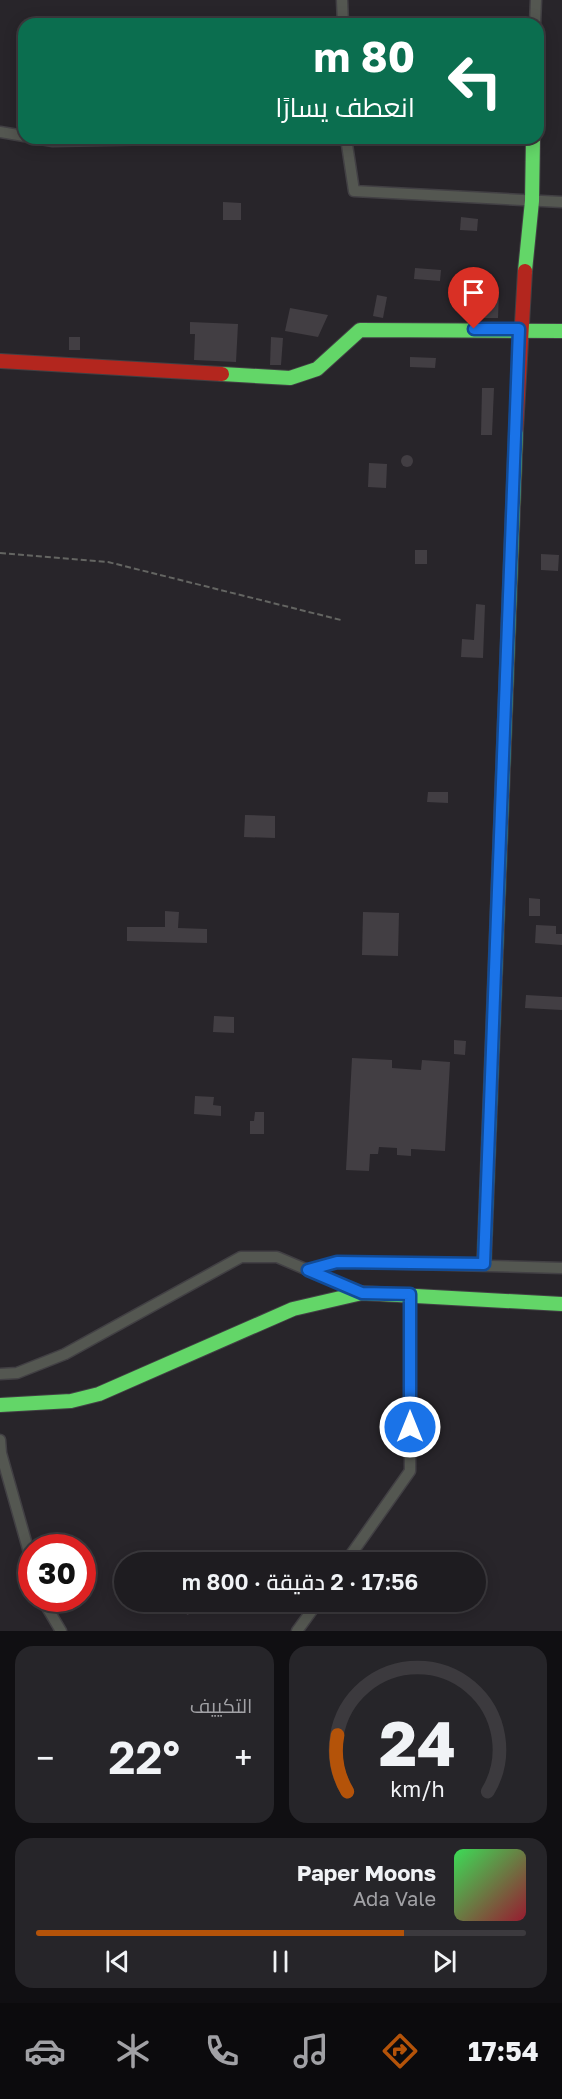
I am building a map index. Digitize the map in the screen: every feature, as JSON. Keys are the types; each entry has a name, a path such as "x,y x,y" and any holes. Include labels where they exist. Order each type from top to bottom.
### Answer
{"street":[{"path":"342,0 343,18"},
{"path":"535,18 536,0"},
{"path":"0,132 18,135"},
{"path":"347,144 354,190 562,202"},
{"path":"484,1264 519,329 532,201 533,144"},
{"path":"0,361 290,378 317,369 360,330 562,331"},
{"path":"0,1374 17,1373 65,1354 241,1257 277,1257 362,1293"},
{"path":"308,1270 337,1262 484,1264 562,1268"},
{"path":"0,1404 71,1401 99,1394 293,1309 362,1293 562,1304"},
{"path":"353,1552 410,1471 410,1294"},
{"path":"0,1440 1,1453 24,1534"},
{"path":"50,1612 61,1631"},
{"path":"297,1631 311,1612"}],"path":[{"path":"0,553 108,562 341,620"}],"building":[{"path":"223,202 241,203 241,220 223,220"},
{"path":"461,217 478,219 477,231 460,230"},
{"path":"415,268 441,270 440,281 414,279"},
{"path":"489,292 499,292 498,318 482,318 483,304 488,305"},
{"path":"377,295 387,297 383,318 373,316"},
{"path":"290,308 328,315 318,337 285,331"},
{"path":"190,322 238,324 236,362 194,360 195,334 190,334"},
{"path":"69,337 80,337 80,350 69,350"},
{"path":"271,337 283,338 281,365 270,365"},
{"path":"410,357 436,358 435,368 410,367"},
{"path":"482,388 494,388 492,435 481,435"},
{"path":"409,455 413,461 409,467 405,467 401,459"},
{"path":"369,463 387,464 386,488 368,487"},
{"path":"415,550 427,550 427,564 415,564"},
{"path":"541,554 559,555 558,571 541,570"},
{"path":"476,604 485,605 483,658 461,657 462,639 474,640"},
{"path":"428,792 448,792 448,803 427,802"},
{"path":"245,815 275,816 275,838 244,837"},
{"path":"529,898 540,899 540,916 529,916"},
{"path":"165,911 179,912 178,928 207,929 207,943 127,941 127,927 165,927"},
{"path":"363,912 399,913 398,956 362,955"},
{"path":"536,925 556,926 556,934 562,934 562,945 535,943"},
{"path":"526,995 562,997 562,1010 525,1008"},
{"path":"214,1016 234,1017 234,1033 213,1032"},
{"path":"454,1040 466,1041 465,1055 454,1054"},
{"path":"352,1058 392,1060 392,1068 421,1070 422,1060 450,1062 445,1151 411,1149 411,1156 397,1155 397,1148 379,1147 378,1154 370,1154 369,1171 346,1170"},
{"path":"195,1096 214,1097 213,1105 221,1106 221,1116 194,1114"},
{"path":"255,1112 264,1112 264,1134 250,1134 250,1121 254,1121"}],"traffic: fast":[{"path":"525,271 532,201 533,144"},
{"path":"222,374 290,378 317,369 360,330 562,331"},
{"path":"484,1264 516,429"},
{"path":"0,1405 71,1401 99,1394 293,1309 362,1293 562,1304"}],"traffic: jam":[{"path":"516,429 525,271"},
{"path":"0,361 222,374"}],"route":[{"path":"410,1427 410,1294 362,1293 308,1270 337,1262 484,1264 519,329 474,329"}]}
